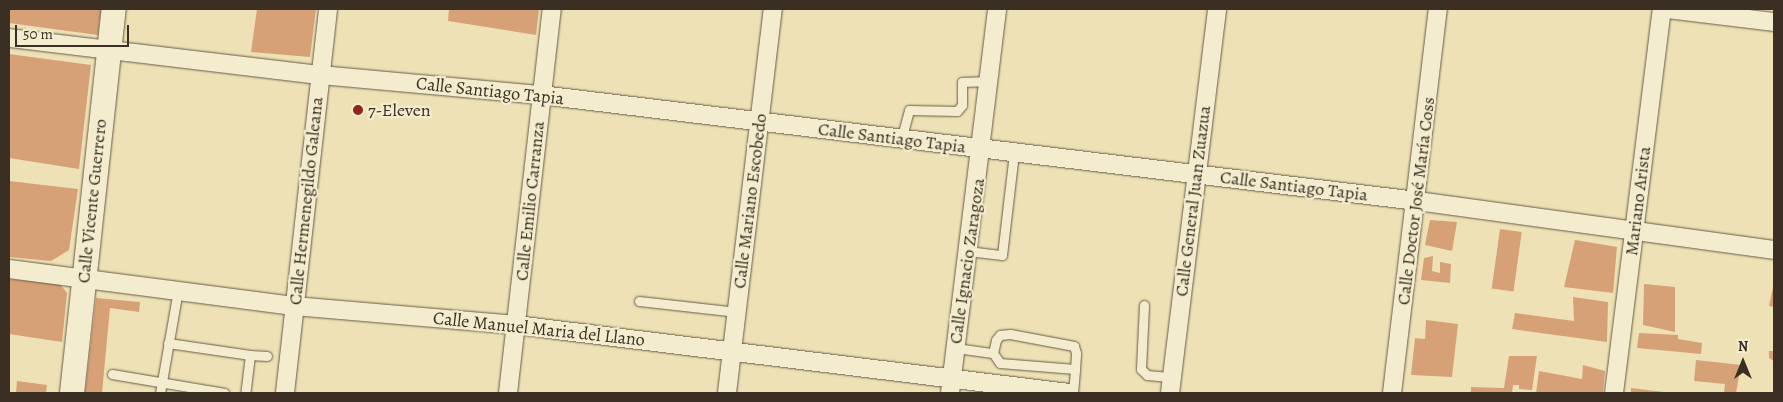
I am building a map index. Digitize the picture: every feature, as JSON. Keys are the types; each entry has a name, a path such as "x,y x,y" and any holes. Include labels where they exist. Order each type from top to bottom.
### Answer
{"street":[{"name":"Calle Vicente Guerrero","path":"72,393 114,9"},
{"name":"Calle Hermenegildo Galeana","path":"285,393 328,9"},
{"name":"Calle Emilio Carranza","path":"508,393 552,9"},
{"name":"Calle Mariano Escobedo","path":"727,393 773,9"},
{"name":"Calle Ignacio Zaragoza","path":"951,387 982,149 996,9"},
{"name":"Calle General Juan Zuazua","path":"1171,385 1217,9"},
{"name":"Calle Doctor José María Coss","path":"1392,393 1418,201 1438,9"},
{"name":"Mariano Arista","path":"1614,393 1662,9"},
{"path":"1666,9 1774,22"},
{"name":"Calle Santiago Tapia","path":"9,38 320,75 541,95 760,123 1418,201 1774,250"},
{"name":"Calle Manuel Maria del Llano","path":"9,269 294,306 516,325 732,351 951,387 1071,393"}],"lane":[{"path":"901,140 909,110 957,111 962,105 962,82 989,81"},
{"path":"968,252 1002,256 1014,153"},
{"path":"160,393 178,290"},
{"path":"639,301 737,312"},
{"path":"1144,305 1141,369 1147,375 1171,385"},
{"path":"1071,393 1075,369 1076,349 1069,344 1003,334 996,340 993,353 997,361 1004,364 1075,369"},
{"path":"168,343 266,356"},
{"path":"956,348 993,353"},
{"path":"245,393 250,355"},
{"path":"112,374 162,380 224,393"}],"building":[{"path":"9,9 101,9 98,35 9,23"},
{"path":"257,9 316,9 310,57 251,52"},
{"path":"449,9 539,9 536,35 448,21"},
{"path":"9,54 91,65 79,169 9,158"},
{"path":"9,181 78,189 69,250 51,261 9,257"},
{"path":"1430,220 1457,222 1452,251 1425,245"},
{"path":"1500,229 1522,232 1513,291 1492,288"},
{"path":"1575,240 1617,247 1613,293 1564,287"},
{"path":"1433,256 1432,271 1440,273 1440,262 1451,264 1450,283 1421,280 1424,258"},
{"path":"9,279 60,284 67,293 62,342 9,334"},
{"path":"1644,284 1675,287 1675,332 1643,325"},
{"path":"1774,287 1774,307 1769,306"},
{"path":"1573,297 1608,302 1607,342 1512,329 1515,313 1574,321"},
{"path":"96,298 140,302 139,312 110,308 102,393 85,393"},
{"path":"1426,320 1458,324 1452,377 1411,375 1415,338 1425,339"},
{"path":"1639,333 1678,335 1678,339 1702,343 1701,354 1637,348"},
{"path":"1769,351 1774,351 1774,361 1769,358"},
{"path":"1509,356 1537,356 1532,390 1519,389 1519,385 1513,385 1512,393 1471,393 1471,387 1504,388"},
{"path":"1696,360 1741,365 1736,393 1724,393 1725,384 1694,381"},
{"path":"1583,365 1605,371 1603,393 1536,393 1539,371 1582,379"},
{"path":"17,381 47,385 46,393 16,393"},
{"path":"1631,388 1664,392 1664,393 1631,393"}],"place":[{"name":"7-Eleven","path":"358,110"}]}
